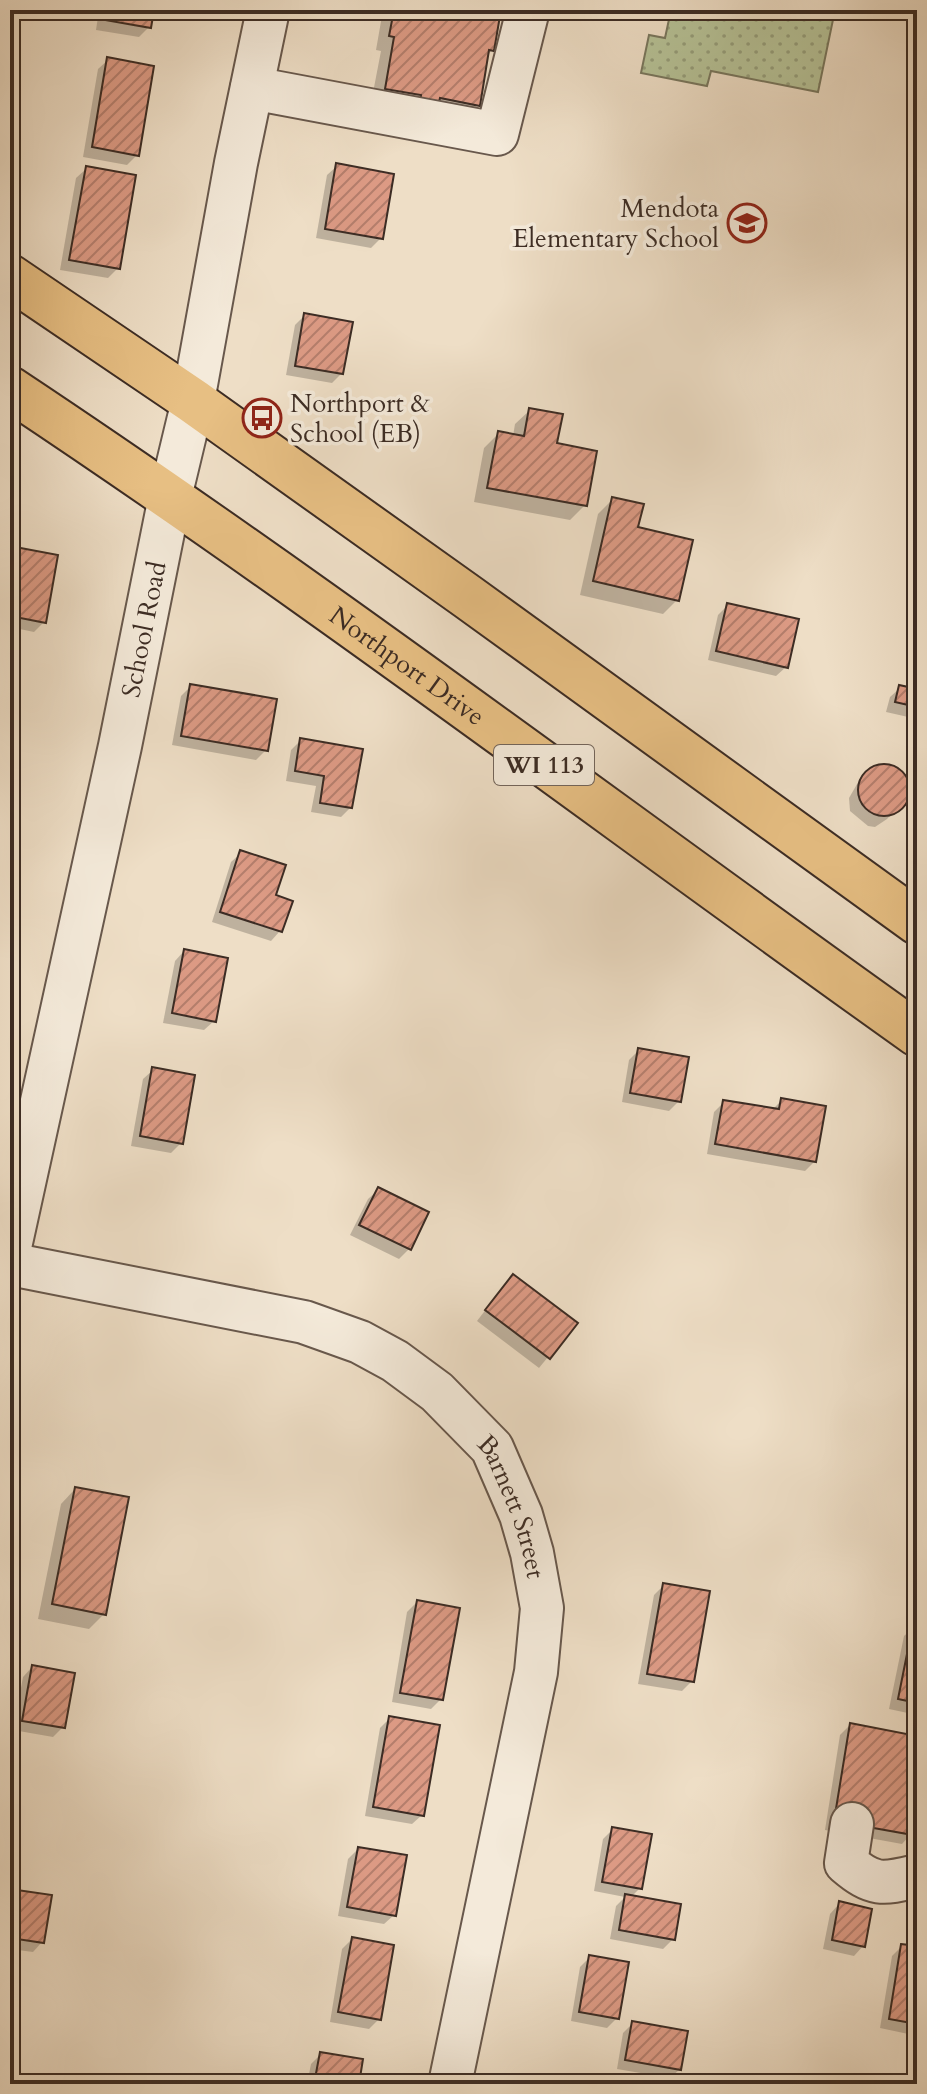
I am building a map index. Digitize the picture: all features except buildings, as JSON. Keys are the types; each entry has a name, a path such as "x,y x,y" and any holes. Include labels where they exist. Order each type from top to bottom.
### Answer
{"main road":[{"path":"10,277 193,401 456,588 917,922"},
{"name":"Northport Drive","path":"10,389 170,497 917,1034"}],"street":[{"name":"School Road","path":"10,1247 193,401 268,10"},
{"path":"252,88 497,134 528,10"},
{"name":"Barnett Street","path":"10,1264 304,1322 360,1342 395,1361 437,1392 492,1448 521,1515 542,1608 536,1672 450,2084"},
{"path":"852,1824 846,1863 864,1879 885,1884 917,1876"}],"green space":[{"path":"671,10 738,20 740,10 835,10 818,92 711,71 707,86 641,73 649,35 665,38"}],"place":[{"name":"Mendota Elementary School","path":"747,223"},
{"name":"Northport & School (EB)","path":"262,418"}]}
